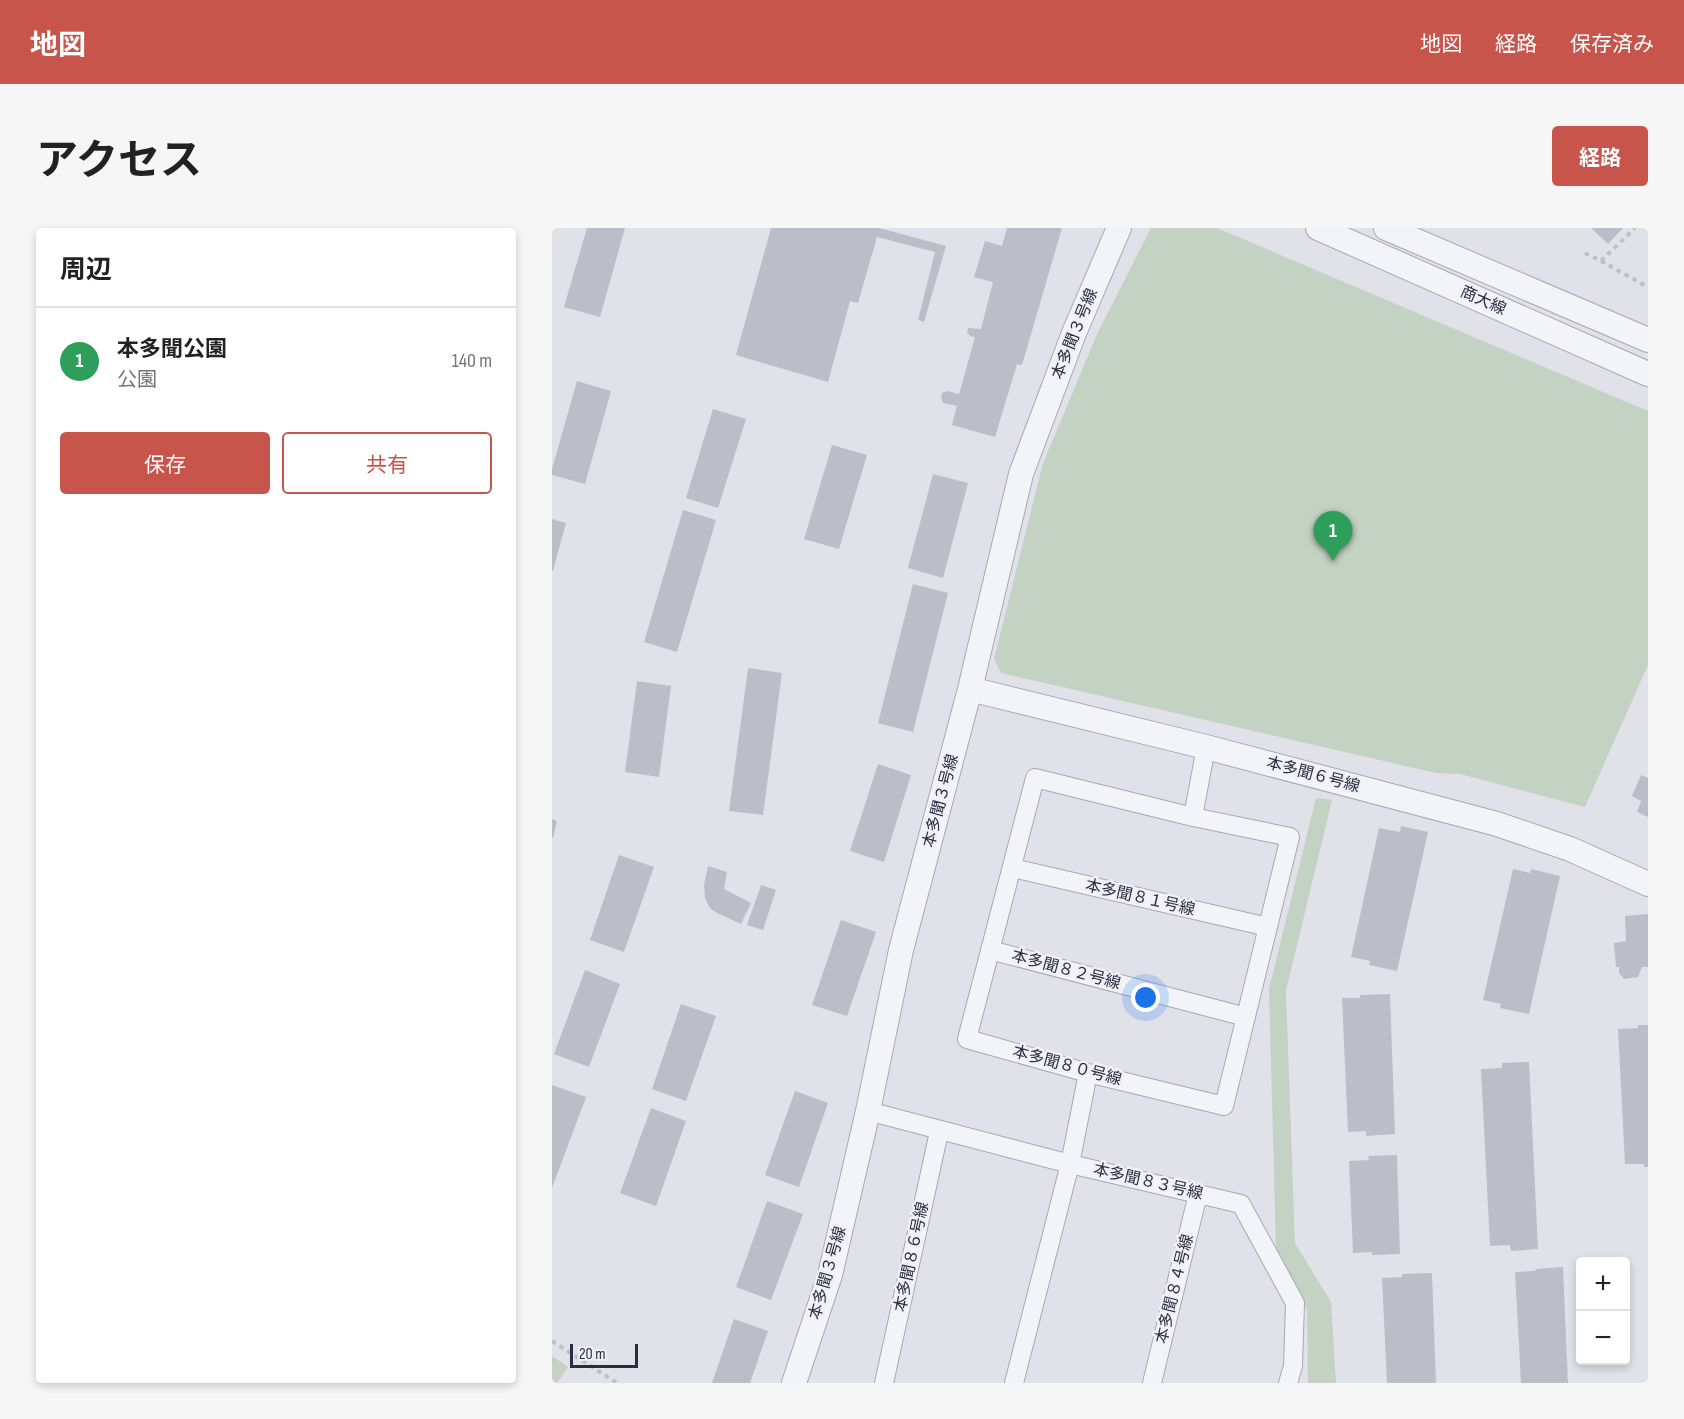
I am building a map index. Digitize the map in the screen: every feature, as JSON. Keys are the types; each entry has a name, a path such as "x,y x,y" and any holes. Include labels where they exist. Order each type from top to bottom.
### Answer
{"street":[{"name":"本多聞３号線","path":"794,1383 830,1275 868,1111 901,951 970,689 1021,474 1074,333 1119,228"},
{"name":"商大線","path":"1318,228 1648,374"},
{"name":"商大線","path":"1386,228 1648,340"},
{"name":"本多聞６号線","path":"970,689 1206,747 1497,824 1570,849 1648,884"},
{"path":"1193,818 1206,747"},
{"name":"本多聞８０号線","path":"1035,778 1193,818 1290,837 1224,1106 1088,1073 967,1039 1035,778"},
{"name":"本多聞８１号線","path":"1013,868 1268,927"},
{"name":"本多聞８２号線","path":"990,950 1246,1017"},
{"path":"1014,1383 1070,1164 1088,1073"},
{"name":"本多聞８３号線","path":"868,1111 1070,1164 1241,1204 1295,1303 1293,1366 1288,1383"},
{"name":"本多聞８６号線","path":"884,1383 939,1131"},
{"name":"本多聞８４号線","path":"1152,1383 1198,1194"}],"path":[{"path":"1601,261 1635,228"},
{"path":"1585,253 1648,287"},
{"path":"552,1341 617,1383"}],"green space":[{"path":"1151,228 1217,228 1648,411 1648,665 1585,807 1460,774 1436,773 1001,673 994,659 1043,463 1098,332"},
{"path":"1316,798 1332,800 1286,991 1295,1243 1331,1302 1336,1383 1308,1383 1307,1309 1276,1250 1269,989"},
{"path":"552,1356 568,1367 557,1383 552,1383"}],"building":[{"path":"587,228 625,228 600,317 564,307"},
{"path":"771,228 879,228 946,246 924,322 918,320 935,252 877,237 858,303 850,301 828,382 736,355"},
{"path":"1007,228 1062,228 1022,365 1017,364 995,437 952,425 957,406 943,403 941,397 942,393 947,391 959,394 975,337 970,336 967,332 968,328 981,329 993,282 974,277 985,241 1002,246"},
{"path":"1591,228 1623,228 1608,244"},
{"path":"577,381 611,391 585,484 552,475"},
{"path":"713,409 746,419 718,508 686,498"},
{"path":"832,445 867,455 839,549 804,539"},
{"path":"933,474 968,483 943,578 908,568"},
{"path":"683,510 716,520 677,652 644,642"},
{"path":"552,519 566,523 553,571 552,571"},
{"path":"913,584 948,593 913,732 878,723"},
{"path":"748,668 782,673 763,815 729,811"},
{"path":"637,681 671,686 659,777 625,772"},
{"path":"878,764 911,775 884,862 850,851"},
{"path":"1641,775 1648,778 1648,817 1637,812 1641,801 1632,796"},
{"path":"552,819 557,821 553,838 552,838"},
{"path":"1401,826 1428,832 1397,971 1369,965 1370,961 1351,957 1379,828 1400,832"},
{"path":"619,855 654,867 624,952 590,940"},
{"path":"708,866 727,872 724,889 751,903 741,924 710,908 705,898 704,885"},
{"path":"1513,869 1530,873 1531,869 1560,876 1529,1014 1500,1008 1501,1004 1483,1000"},
{"path":"761,885 776,890 763,930 747,925"},
{"path":"1648,914 1648,967 1642,967 1638,977 1624,979 1619,973 1619,967 1616,967 1614,943 1626,941 1625,916"},
{"path":"841,920 876,932 847,1016 812,1005"},
{"path":"585,970 620,984 589,1067 554,1054"},
{"path":"1390,994 1395,1134 1366,1136 1366,1131 1348,1132 1342,998"},
{"path":"681,1004 716,1016 686,1101 652,1089"},
{"path":"1638,1025 1648,1025 1648,1167 1644,1167 1644,1164 1625,1164 1618,1029 1638,1028"},
{"path":"1529,1062 1538,1249 1511,1251 1510,1245 1490,1246 1481,1069 1502,1068 1502,1063"},
{"path":"552,1085 586,1097 552,1188"},
{"path":"795,1091 828,1103 799,1187 765,1175"},
{"path":"651,1108 686,1121 656,1206 620,1193"},
{"path":"1397,1155 1400,1254 1353,1253 1349,1161 1369,1160 1368,1156"},
{"path":"767,1201 803,1214 771,1300 736,1287"},
{"path":"1563,1267 1568,1383 1521,1383 1515,1272"},
{"path":"1432,1273 1436,1383 1387,1383 1382,1278 1402,1277 1402,1274"},
{"path":"734,1319 768,1331 750,1383 712,1383"}],"place":[{"name":"本多聞公園","path":"1333,561"}]}
